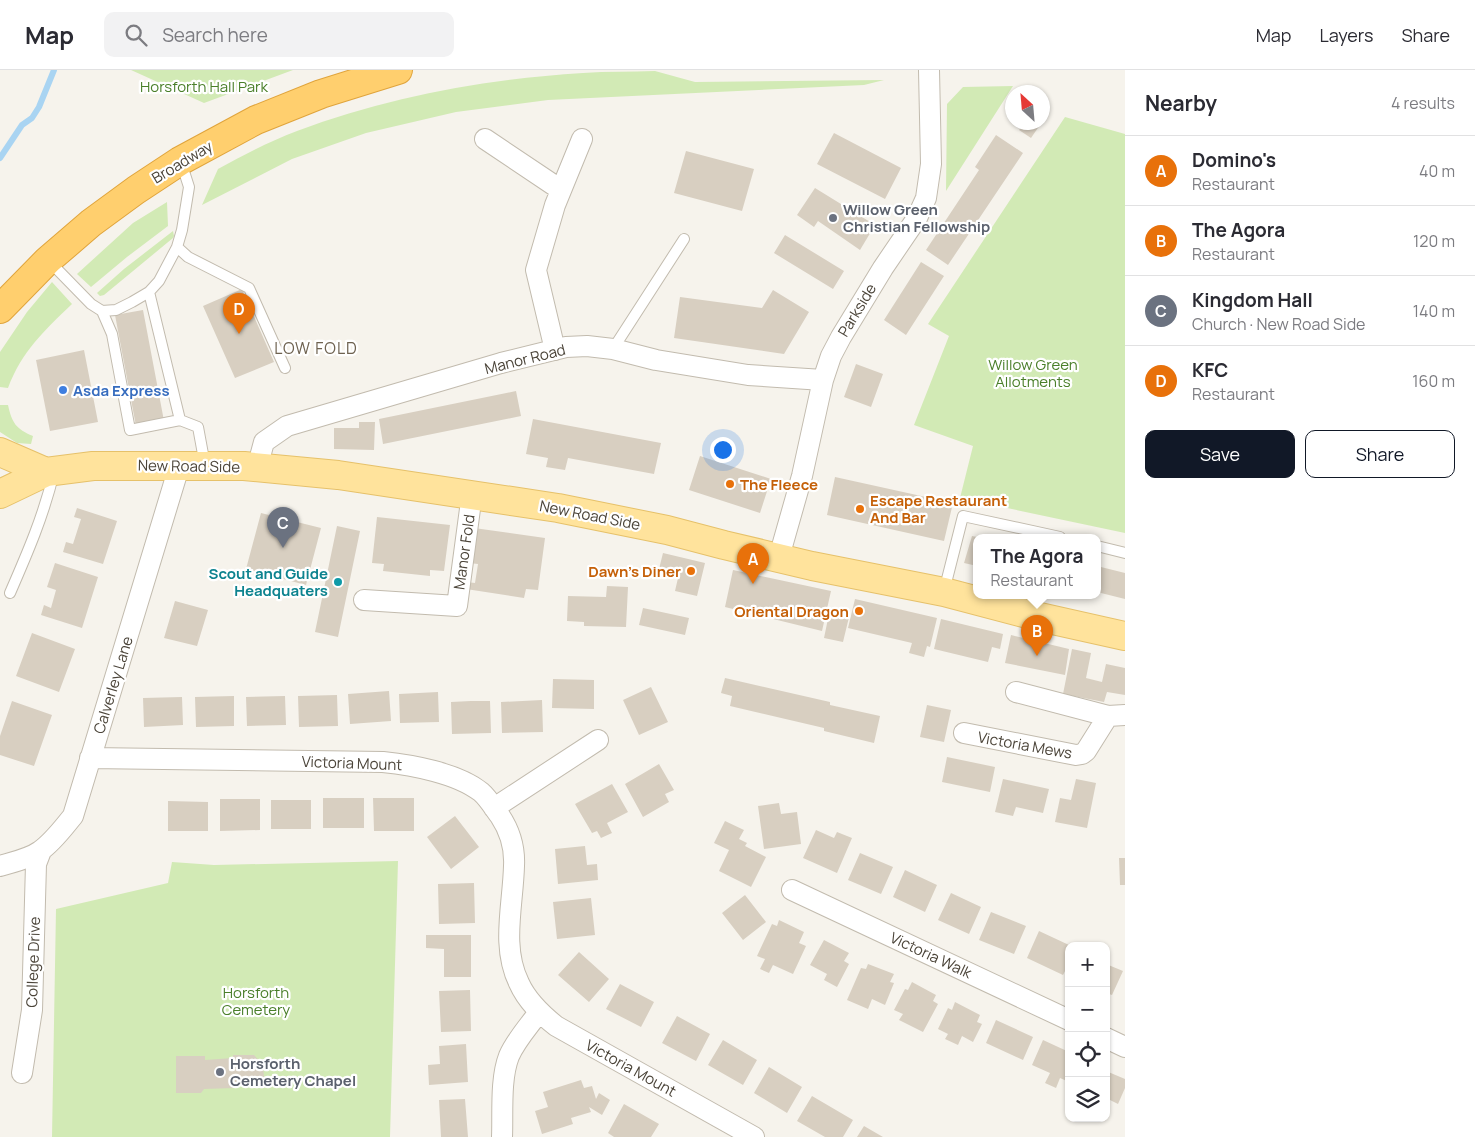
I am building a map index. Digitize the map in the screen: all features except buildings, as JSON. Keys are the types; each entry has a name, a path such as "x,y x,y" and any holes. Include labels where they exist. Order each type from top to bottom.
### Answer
{"highway":[{"name":"Broadway","path":"2,310 48,260 91,223 180,161 256,120 321,94 398,70"}],"main road":[{"path":"0,452 50,471"},
{"name":"New Road Side","path":"0,494 50,471 92,466 257,468 338,475 558,508 667,530 812,566 944,592 1035,616 1125,636"}],"street":[{"name":"Parkside","path":"779,557 802,476 823,380 832,356 841,337 883,268 917,218 926,198 931,164 929,70"},
{"path":"485,139 561,190"},
{"path":"555,350 536,270 555,205 582,140"},
{"name":"Manor Road","path":"257,468 264,442 286,426 566,347 587,346 613,349 656,360 748,375 823,380"},
{"name":"Calverley Lane","path":"0,866 41,851 56,837 73,816 90,758 192,467"},
{"name":"Manor Fold","path":"364,600 457,606 472,494"},
{"path":"1016,692 1116,715"},
{"name":"Victoria Mews","path":"964,733 1076,755 1086,751 1116,715"},
{"path":"494,808 598,740"},
{"name":"Victoria Mount","path":"90,758 383,762 411,764 466,782 482,792 494,808 506,826 513,845 514,864 509,933 511,959 518,982 528,999 539,1012 556,1026 754,1137"},
{"name":"College Drive","path":"22,1073 32,1010 36,864 41,851"},
{"name":"Victoria Walk","path":"792,890 1065,1018"},
{"path":"502,1137 506,1068 509,1056 539,1012"},
{"path":"1110,1040 1125,1047"}],"lane":[{"path":"102,311 116,310 150,292 159,281 177,247 182,230 189,187 180,161"},
{"path":"613,349 684,238"},
{"path":"177,247 188,257 249,288 285,368"},
{"path":"48,260 91,304 102,311 112,334 130,430 180,420 198,427 192,467"},
{"path":"150,292 180,420"},
{"path":"10,594 37,530 46,503 50,471"},
{"path":"944,592 963,516 1046,534"},
{"path":"1101,547 1125,553"}],"green space":[{"name":"Horsforth Hall Park","path":"131,70 293,70 204,103"},
{"path":"655,71 695,82 884,80 864,85 548,100 456,112 366,133 292,159 202,205 218,169 257,148 287,135 366,108 474,85 510,80 592,72"},
{"path":"1005,86 1005,99 946,191 947,104 963,87"},
{"name":"Willow Green Allotments","path":"1065,117 1125,134 1125,533 960,498 973,446 914,425 949,336 928,324"},
{"path":"167,202 168,226 91,287 77,274 133,223"},
{"path":"173,231 173,238 104,295 100,296 97,293 124,269"},
{"path":"52,282 72,304 27,352 8,388 0,387 0,352 27,312"},
{"path":"0,405 8,405 16,425 22,431 33,436 31,444 17,443 0,432"},
{"name":"Horsforth Cemetery","path":"398,861 390,1137 52,1137 56,909 168,883 172,862 214,865"}],"waterway":[{"path":"0,158 22,125 32,118 39,107 54,70"}],"place":[{"name":"Willow Green Christian Fellowship","path":"833,218"},
{"name":"KFC","path":"239,334"},
{"name":"Asda Express","path":"63,390"},
{"name":"The Fleece","path":"730,484"},
{"name":"Escape Restaurant And Bar","path":"860,509"},
{"name":"Kingdom Hall","path":"283,548"},
{"name":"Dawn's Diner","path":"691,571"},
{"name":"Scout and Guide Headquaters","path":"338,582"},
{"name":"Domino's","path":"753,584"},
{"name":"Oriental Dragon","path":"859,611"},
{"name":"The Agora","path":"1037,656"},
{"name":"Horsforth Cemetery Chapel","path":"220,1072"}],"district":[{"name":"LOW FOLD","path":"316,348"}]}
